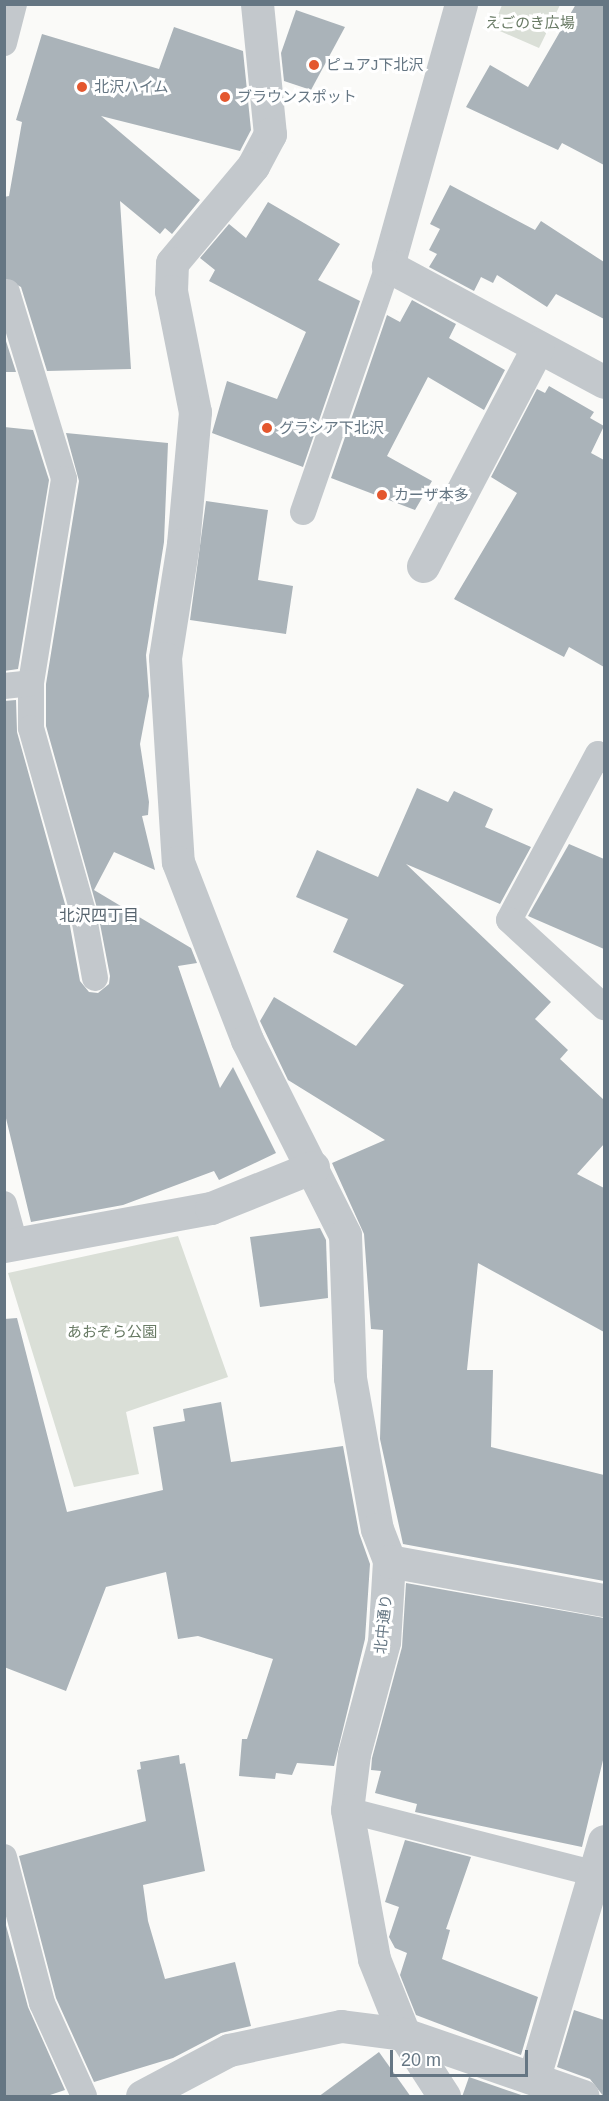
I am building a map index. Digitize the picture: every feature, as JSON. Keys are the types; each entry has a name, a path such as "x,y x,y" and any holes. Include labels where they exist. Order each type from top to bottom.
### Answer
{"street":[{"name":"北中通り","path":"257,4 270,134 253,166 172,263 171,291 195,412 183,544 165,658 178,862 247,1040 345,1235 350,1378 377,1529 389,1561 384,1642 354,1754 347,1810 374,1959 404,2034 444,2097"},
{"path":"461,4 388,266 604,382"},
{"path":"423,566 538,347"},
{"path":"10,1245 210,1208 305,1155"},
{"path":"389,1561 604,1600"},
{"path":"534,2077 600,1875 604,1841"},
{"path":"141,2097 229,2050 280,2036 341,2026 404,2034 534,2077 583,2097"}],"lane":[{"path":"4,43 14,4"},
{"path":"303,513 388,266"},
{"path":"5,288 64,479 31,683 31,728 83,912 95,978"},
{"path":"4,686 31,683"},
{"path":"604,760 598,754 509,920 604,1008"},
{"path":"4,1204 10,1245"},
{"path":"347,1810 600,1875"},
{"path":"4,1857 42,2003 84,2097"}],"green space":[{"name":"えごのき広場","path":"502,4 560,5 539,48 493,28"},
{"name":"あおぞら公園","path":"178,1236 228,1377 126,1412 139,1474 74,1487 8,1273"}],"building":[{"path":"576,4 604,4 604,165 562,143 558,150 466,107 490,65 528,87"},
{"name":"ピュアJ下北沢","path":"296,10 345,27 311,90 284,81 281,53"},
{"path":"174,27 243,51 251,130 240,151 101,116 200,200 172,234 165,228 160,234 120,201 131,369 47,371 21,287 4,278 4,197 9,196 22,122 16,120 42,34 159,69"},
{"path":"450,185 535,230 541,221 604,262 604,319 556,294 547,307 497,275 493,283 481,277 474,291 429,267 437,254 429,250 440,229 430,224"},
{"path":"268,202 340,244 318,280 360,301 303,467 212,433 227,381 277,399 306,332 209,281 215,270 200,258 229,224 246,238"},
{"path":"412,300 456,324 449,338 505,370 484,410 428,377 387,456 432,481 415,510 331,478 387,315 400,322"},
{"path":"4,335 16,372 4,372"},
{"path":"549,386 594,412 590,418 604,426 591,453 604,460 604,667 569,647 564,657 454,599 517,493 491,477 537,389 545,393"},
{"path":"4,427 33,430 49,480 18,669 4,671"},
{"path":"66,433 168,443 164,542 146,655 149,696 140,744 149,802 148,815 142,816 155,870 114,852 94,890 191,948 197,963 178,966 220,1088 233,1067 276,1153 219,1180 214,1171 123,1205 31,1222 4,1110 4,701 16,700 17,732 68,915 80,981 89,992 98,993 109,984 110,976 97,908 46,726 46,684 79,481"},
{"path":"206,501 268,510 258,580 293,586 286,634 190,620"},
{"path":"417,788 448,802 454,791 493,809 485,827 531,847 500,904 406,864 551,1002 535,1019 568,1050 560,1059 604,1100 604,1144 577,1174 604,1188 604,1332 478,1263 467,1370 493,1370 491,1447 604,1475 604,1581 403,1544 380,1439 383,1330 371,1329 364,1234 332,1163 385,1140 288,1080 260,1021 274,997 356,1046 404,985 333,952 348,919 296,897 317,850 378,877"},
{"path":"569,844 604,859 604,949 528,916"},
{"path":"320,1228 326,1240 328,1298 260,1307 250,1237"},
{"path":"17,1318 67,1512 163,1490 153,1427 185,1421 183,1409 221,1402 231,1462 343,1446 359,1533 370,1564 365,1639 334,1766 297,1763 292,1775 276,1773 275,1779 239,1776 242,1739 247,1739 273,1659 198,1636 178,1639 166,1572 106,1587 66,1691 4,1667 4,1319"},
{"path":"406,1583 604,1618 604,1756 582,1847 415,1812 417,1804 375,1793 381,1771 371,1770 372,1758 402,1647"},
{"path":"179,1755 180,1764 185,1763 205,1871 143,1885 148,1921 165,1979 235,1962 251,2026 221,2033 173,2058 94,2082 56,1998 19,1856 146,1821 137,1770 141,1769 140,1762"},
{"path":"405,1840 471,1857 446,1929 450,1930 442,1959 538,1997 521,2055 416,2015 400,1975 407,1953 395,1948 389,1937 399,1907 385,1902"},
{"path":"4,1918 28,2007 65,2090 44,2097 4,2097"},
{"path":"574,2010 604,2020 604,2097 590,2079 557,2067"},
{"path":"379,2052 411,2097 318,2097"},
{"path":"469,2077 527,2097 462,2097"}],"place":[{"name":"ピュアJ下北沢","path":"314,65"},
{"name":"北沢ハイム","path":"82,87"},
{"name":"ブラウンスポット","path":"225,97"},
{"name":"グラシア下北沢","path":"267,428"},
{"name":"カーザ本多","path":"382,495"}],"district":[{"name":"北沢四丁目","path":"99,916"}]}
